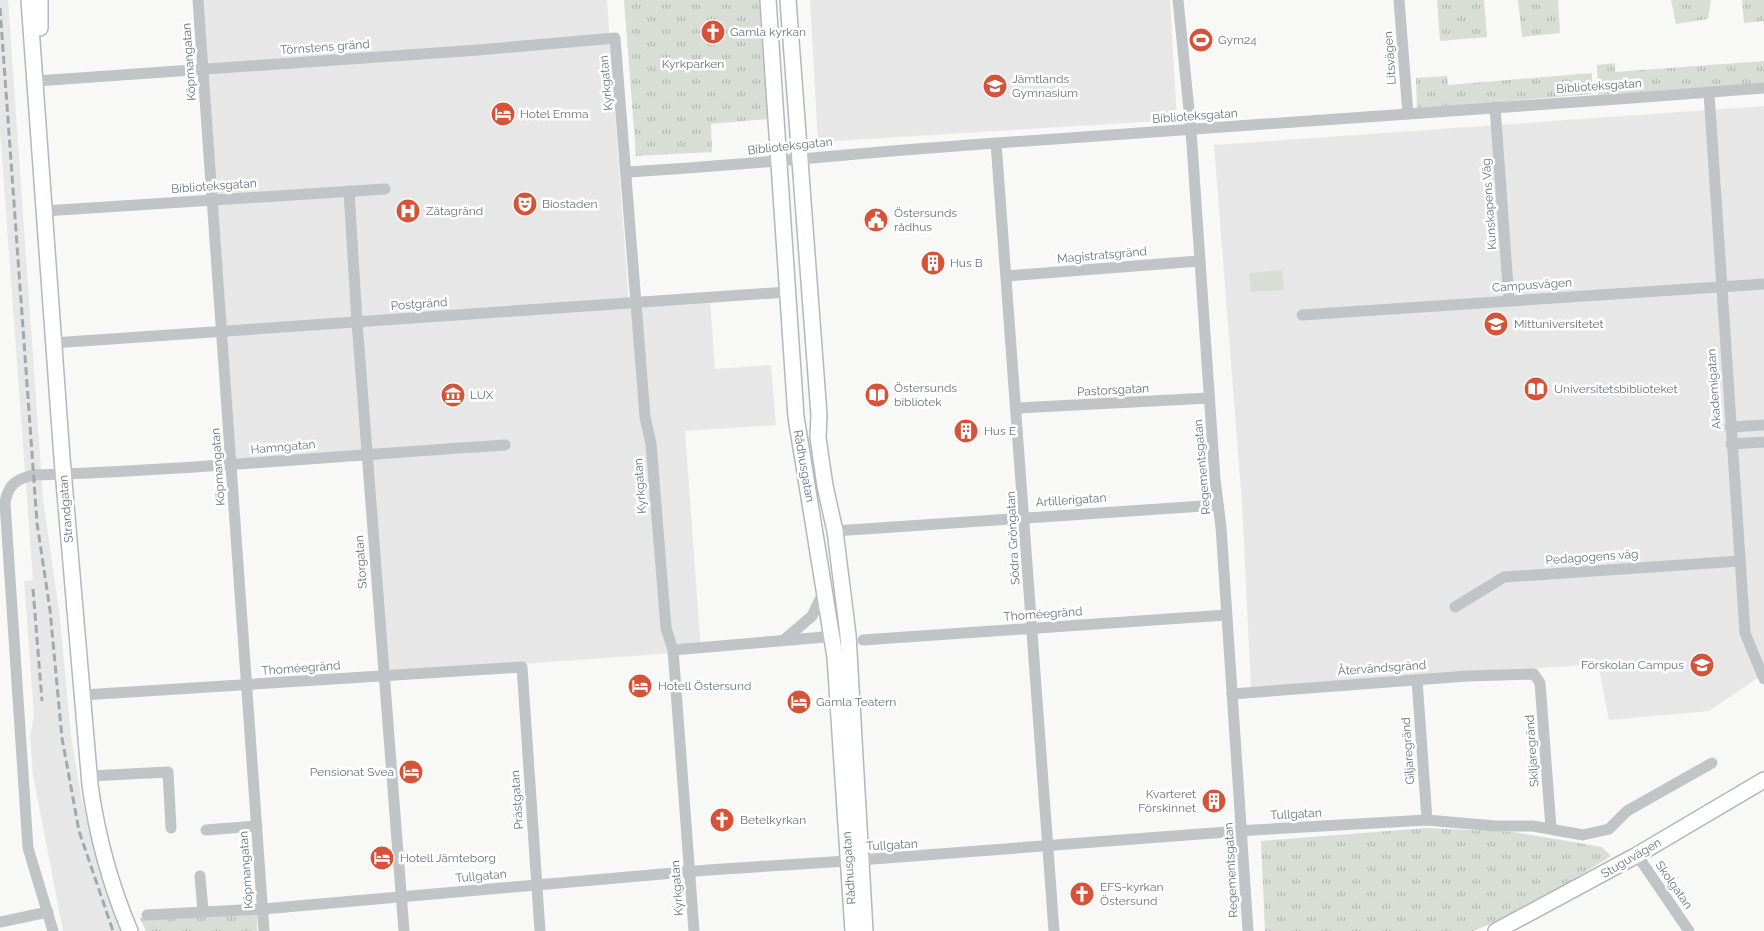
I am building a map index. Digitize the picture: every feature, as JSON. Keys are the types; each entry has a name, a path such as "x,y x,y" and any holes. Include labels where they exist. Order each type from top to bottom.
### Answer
{"main road":[{"name":"Strandgatan","path":"29,0 53,344 90,776 96,824 118,903 130,931"},
{"name":"Strandgatan","path":"36,82 40,0"},
{"name":"Rådhusgatan","path":"768,0 787,292 799,438 835,657 854,861 865,931"},
{"name":"Rådhusgatan","path":"788,0 801,160 818,438 824,486 835,531 848,635 854,931"},
{"name":"Stuguvägen","path":"1496,931 1637,855 1764,780"}],"street":[{"name":"Köpmangatan","path":"198,0 264,931"},
{"name":"Regementsgatan","path":"1178,0 1191,130 1248,931"},
{"name":"Litsvägen","path":"1399,0 1408,114"},
{"name":"Törnstens gränd","path":"36,82 615,38"},
{"name":"Kyrkgatan","path":"615,38 638,302 645,417 651,444 666,628 672,650 694,931"},
{"name":"Biblioteksgatan","path":"627,172 780,162 996,143 1764,88"},
{"name":"Akademigatan","path":"1709,92 1745,633 1764,679"},
{"name":"Kunskapens Väg","path":"1495,107 1510,300"},
{"name":"Södra Gröngatan","path":"996,143 1018,408 1054,931"},
{"name":"Biblioteksgatan","path":"44,211 386,189"},
{"name":"Storgatan","path":"349,191 357,322 404,931"},
{"name":"Magistratsgränd","path":"1007,276 1200,261"},
{"name":"Campusvägen","path":"1302,315 1764,284"},
{"name":"Postgränd","path":"53,344 787,292"},
{"name":"Pastorsgatan","path":"1018,408 1209,398"},
{"path":"1730,427 1764,425"},
{"path":"1732,444 1764,442"},
{"name":"Hamngatan","path":"53,931 28,848 5,503 7,492 16,481 34,474 231,465 367,453 505,445"},
{"name":"Artillerigatan","path":"835,531 1218,505"},
{"name":"Pedagogens väg","path":"1455,607 1504,577 1740,561"},
{"path":"784,640 812,616 825,588"},
{"name":"Thoméegränd","path":"863,640 1226,615"},
{"path":"672,650 848,635"},
{"name":"Thoméegränd","path":"83,695 522,667"},
{"name":"Prästgatan","path":"522,667 540,931"},
{"name":"Återvändsgränd","path":"1232,694 1417,680 1534,674"},
{"name":"Skiljaregränd","path":"1534,674 1540,683 1551,828"},
{"name":"Giljaregränd","path":"1417,680 1427,820"},
{"name":"Tullgatan","path":"147,915 263,909 689,872 928,856 1242,831 1427,820 1551,828 1583,834 1610,829 1627,811 1712,763"},
{"path":"90,776 168,772 171,828"},
{"path":"206,830 257,826"},
{"name":"Skolgatan","path":"1637,855 1689,931"},
{"path":"200,876 203,911"},
{"path":"0,922 48,912"}],"shaded area":[{"path":"0,0 8,0 43,499 60,618 71,737 82,801 96,857 122,931 63,931 33,775 30,736 34,715 24,581 33,580 0,131"},
{"path":"203,0 607,0 629,306 710,300 715,369 771,365 776,425 685,431 701,651 386,674 370,452 236,461"},
{"name":"Jämtlands Gymnasium","path":"810,0 1170,0 1177,120 818,142"},
{"name":"Mittuniversitetet","path":"1764,106 1764,677 1756,679 1709,711 1609,720 1598,664 1251,689 1242,503 1214,145"}],"green space":[{"name":"Kyrkparken","path":"624,0 759,0 768,119 711,124 712,152 636,156"},
{"path":"1437,0 1484,0 1487,37 1440,41"},
{"path":"1518,0 1558,0 1560,33 1522,37"},
{"path":"1671,0 1711,0 1708,19 1676,24"},
{"path":"1742,0 1764,0 1764,21 1744,23"},
{"path":"1764,61 1764,84 1598,95 1597,65 1615,63 1615,72"},
{"path":"1592,73 1592,94 1417,109 1416,78 1447,76 1448,85"},
{"path":"1282,270 1284,290 1251,292 1249,273"},
{"path":"1427,828 1513,832 1602,847 1611,856 1525,910 1473,931 1265,931 1261,841"},
{"path":"257,912 257,931 146,931 140,918"}],"railway":[{"path":"0,8 37,523 50,610 62,738 79,831 113,931"},
{"path":"33,589 42,701"}],"place":[{"name":"Gamla kyrkan","path":"713,32"},
{"name":"Gym24","path":"1201,40"},
{"name":"Jämtlands Gymnasium","path":"995,86"},
{"name":"Hotel Emma","path":"503,114"},
{"name":"Biostaden","path":"525,204"},
{"name":"Zätagränd","path":"408,211"},
{"name":"Östersunds rådhus","path":"876,220"},
{"name":"Hus B","path":"933,263"},
{"name":"Mittuniversitetet","path":"1496,324"},
{"name":"Universitetsbiblioteket","path":"1536,389"},
{"name":"LUX","path":"453,395"},
{"name":"Östersunds bibliotek","path":"877,395"},
{"name":"Hus E","path":"966,431"},
{"name":"Förskolan Campus","path":"1702,665"},
{"name":"Hotell Östersund","path":"640,686"},
{"name":"Gamla Teatern","path":"799,702"},
{"name":"Pensionat Svea","path":"411,772"},
{"name":"Kvarteret Förskinnet","path":"1214,801"},
{"name":"Betelkyrkan","path":"722,820"},
{"name":"Hotell Jämteborg","path":"382,858"},
{"name":"EFS-kyrkan Östersund","path":"1082,894"}]}
